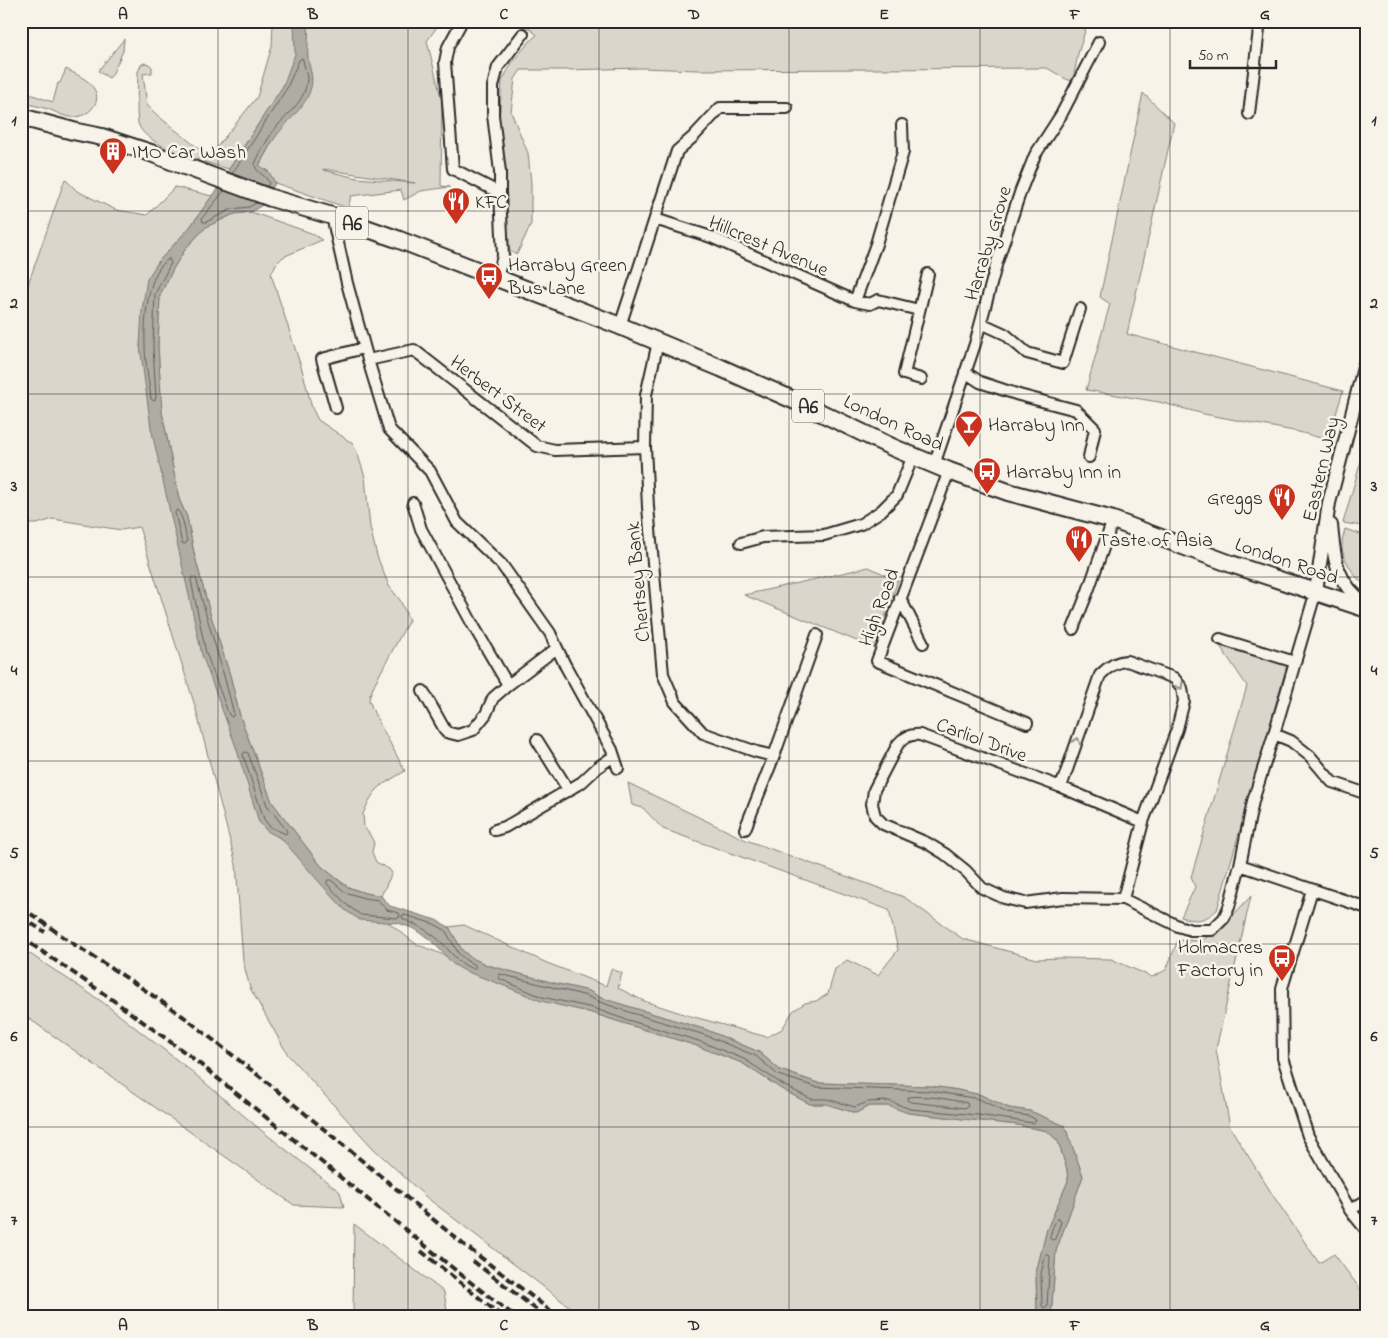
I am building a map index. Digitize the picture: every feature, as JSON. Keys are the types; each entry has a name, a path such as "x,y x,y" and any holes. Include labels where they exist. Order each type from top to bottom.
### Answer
{"main road":[{"name":"London Road","path":"21,117 102,137 151,153 271,198 332,216 397,239 620,326 721,368 942,468 1008,492 1113,520 1231,564 1367,610"}],"street":[{"path":"462,21 448,47 445,62 453,169 500,193"},
{"path":"1249,114 1260,21"},
{"path":"496,278 503,256 500,172 493,115 493,86 498,67 524,34"},
{"name":"Harraby Grove","path":"942,468 966,372 997,262 1021,190 1035,155 1061,115 1099,42"},
{"path":"620,326 677,151 720,108 787,108"},
{"path":"855,301 876,244 903,152 902,125"},
{"path":"332,216 364,348 389,429 430,471 457,522 490,552 550,633 614,756 618,768"},
{"name":"Hillcrest Avenue","path":"654,219 711,237 855,301 870,304 878,300 919,310"},
{"path":"922,380 904,374 928,274"},
{"path":"981,323 1005,334 1028,353 1063,363 1080,310"},
{"name":"Chertsey Bank","path":"658,342 646,395 645,447 648,507 663,674 675,702 703,733 774,756"},
{"path":"336,408 322,358 364,348"},
{"name":"Herbert Street","path":"368,360 414,350 537,446 555,450 645,447"},
{"name":"Eastern Way","path":"1316,592 1329,503 1367,356"},
{"path":"966,372 980,382 1019,395 1076,410 1095,429 1089,457"},
{"path":"741,543 763,537 824,535 861,524 881,511 897,495 913,456"},
{"name":"High Road","path":"942,468 900,598 876,660 1027,723"},
{"path":"413,503 421,529 473,626 508,685"},
{"path":"1329,503 1336,568 1347,587 1367,606"},
{"path":"1073,629 1113,520"},
{"name":"Carliol Drive","path":"1143,822 1061,787 913,734 902,739 898,744 874,790 872,804 875,816 883,824 927,843 945,854 966,871 982,888 1004,898 1025,903 1062,898 1123,899 1178,926 1191,930 1212,930 1224,918 1229,908 1240,866 1252,801 1316,592"},
{"path":"900,598 923,643"},
{"path":"746,829 817,635"},
{"path":"1220,639 1295,662"},
{"path":"423,690 446,732 458,735 472,730 486,714 493,698 557,648"},
{"path":"1061,787 1100,675 1108,667 1120,661 1127,661 1174,678 1182,688 1184,701 1177,729 1143,822 1123,899"},
{"path":"1274,734 1291,741 1310,756 1332,782 1366,793"},
{"path":"537,740 568,791"},
{"path":"495,830 505,827 568,791 582,782 598,766 614,756"},
{"path":"1240,866 1367,908"},
{"path":"1312,890 1282,988 1283,1058 1308,1136 1350,1210 1367,1232"},
{"path":"1350,1210 1367,1200"}],"shaded area":[{"path":"273,21 294,21 296,54 283,86 229,169 164,147 143,132 138,123 137,105 138,72 144,63 152,67 152,73 143,74 147,105 209,157 257,97 272,46"},
{"path":"302,21 441,21 427,41 442,101 441,186 450,187 421,191 404,200 401,190 351,196 348,208 275,183 271,176 259,166 305,81","holes":["323,169 415,183 357,178"]},
{"path":"527,21 1088,21 1071,81 1047,68 697,70 642,68 521,70 515,79 511,112 528,153 531,183 531,224 517,254 510,251 496,214 494,191 502,81 513,61 537,35 525,25"},
{"path":"124,39 123,51 109,78 98,71"},
{"path":"66,69 92,85 94,89 97,100 87,113 81,116 70,117 21,102 21,91 53,102 58,83 60,83"},
{"path":"1143,93 1174,123 1127,334 1343,391 1328,440 1299,432 1204,414 1159,402 1086,390 1110,304 1100,297"},
{"path":"65,179 77,191 116,210 147,215 175,187 212,196 190,227 158,262 140,346 259,822 416,944 592,1013 697,1046 742,1063 783,1090 810,1104 826,1104 856,1113 869,1106 889,1106 909,1113 1018,1125 1047,1131 1058,1141 1067,1170 1068,1181 1047,1229 1036,1273 1037,1317 583,1317 426,1197 373,1148 288,1055 250,988 243,961 236,864 195,706 139,527 121,530 53,519 37,524 21,524 21,304"},
{"path":"251,212 311,233 322,240 283,257 276,264 271,274 303,373 312,408 318,420 352,443 357,452 365,477 370,527 377,556 389,586 400,600 409,620 376,681 369,700 405,771 382,785 374,793 363,814 364,827 374,843 372,852 376,862 389,869 392,873 381,896 348,887 321,866 272,802 240,716 230,675 210,613 194,553 187,517 179,499 162,412 158,346 160,295 186,248 206,227 234,214"},
{"path":"1367,440 1367,511 1362,526 1343,523"},
{"path":"1345,529 1367,536 1367,587 1354,574 1344,556 1342,545"},
{"path":"869,567 898,581 874,648 744,595"},
{"path":"1220,646 1287,665 1217,910 1200,920 1192,920 1181,917 1195,887 1191,877 1247,686"},
{"path":"628,783 746,840 904,897 963,939 1037,959 1111,959 1152,977 1166,970 1178,940 1201,941 1222,927 1251,896 1216,1049 1230,1127 1274,1197 1319,1263 1334,1254 1367,1298 1367,1317 1051,1317 1056,1251 1083,1176 1065,1126 1030,1111 1009,1108 981,1095 958,1090 931,1086 818,1083 780,1070 759,1052 707,1030 601,998 589,991 487,965 470,957 462,950 449,927 464,925 547,963 606,986 611,969 622,973 618,988 644,1001 767,1037 782,1029 793,1011 805,1003 816,1001 828,994 835,969 847,960 878,975 898,950 889,910 663,829 643,808 632,805"},
{"path":"21,948 101,1001 190,1070 262,1131 340,1192 344,1207 294,1205 21,1013"},
{"path":"354,1224 444,1292 448,1317 353,1317"}],"water":[{"path":"294,21 307,21 308,60 312,80 309,94 305,101 275,138 259,165 269,172 275,183 264,204 251,212 234,214 206,227 186,248 160,295 158,346 162,412 179,499 187,517 194,553 210,613 230,675 240,716 272,802 321,866 347,887 381,896 390,906 436,920 449,927 462,950 470,957 487,965 589,991 601,998 707,1030 759,1052 780,1070 818,1083 931,1086 958,1090 981,1095 1009,1108 1030,1111 1065,1126 1083,1176 1056,1251 1051,1317 1037,1317 1036,1273 1047,1229 1068,1181 1067,1170 1058,1141 1047,1131 1018,1125 908,1113 889,1106 869,1106 856,1113 826,1104 810,1104 783,1090 742,1063 697,1046 592,1013 541,1001 465,971 453,964 432,941 415,929 398,923 360,920 345,910 282,839 267,831 259,822 236,747 202,655 151,428 140,346 142,310 147,279 158,262 190,227 223,184 229,169 283,86 295,54"}],"railway":[{"path":"21,907 184,1017 268,1083 463,1244 559,1317"},
{"path":"21,917 45,932"},
{"path":"21,937 190,1056 516,1317"},
{"path":"421,1251 503,1317"},
{"path":"473,1261 546,1317"}],"place":[{"name":"IMO Car Wash","path":"113,175"},
{"name":"KFC","path":"456,225"},
{"name":"Harraby Green Bus Lane","path":"489,300"},
{"name":"Harraby Inn","path":"969,448"},
{"name":"Harraby Inn in","path":"987,495"},
{"name":"Greggs","path":"1282,521"},
{"name":"Taste of Asia","path":"1079,563"},
{"name":"Holmacres Factory in","path":"1282,982"}]}
